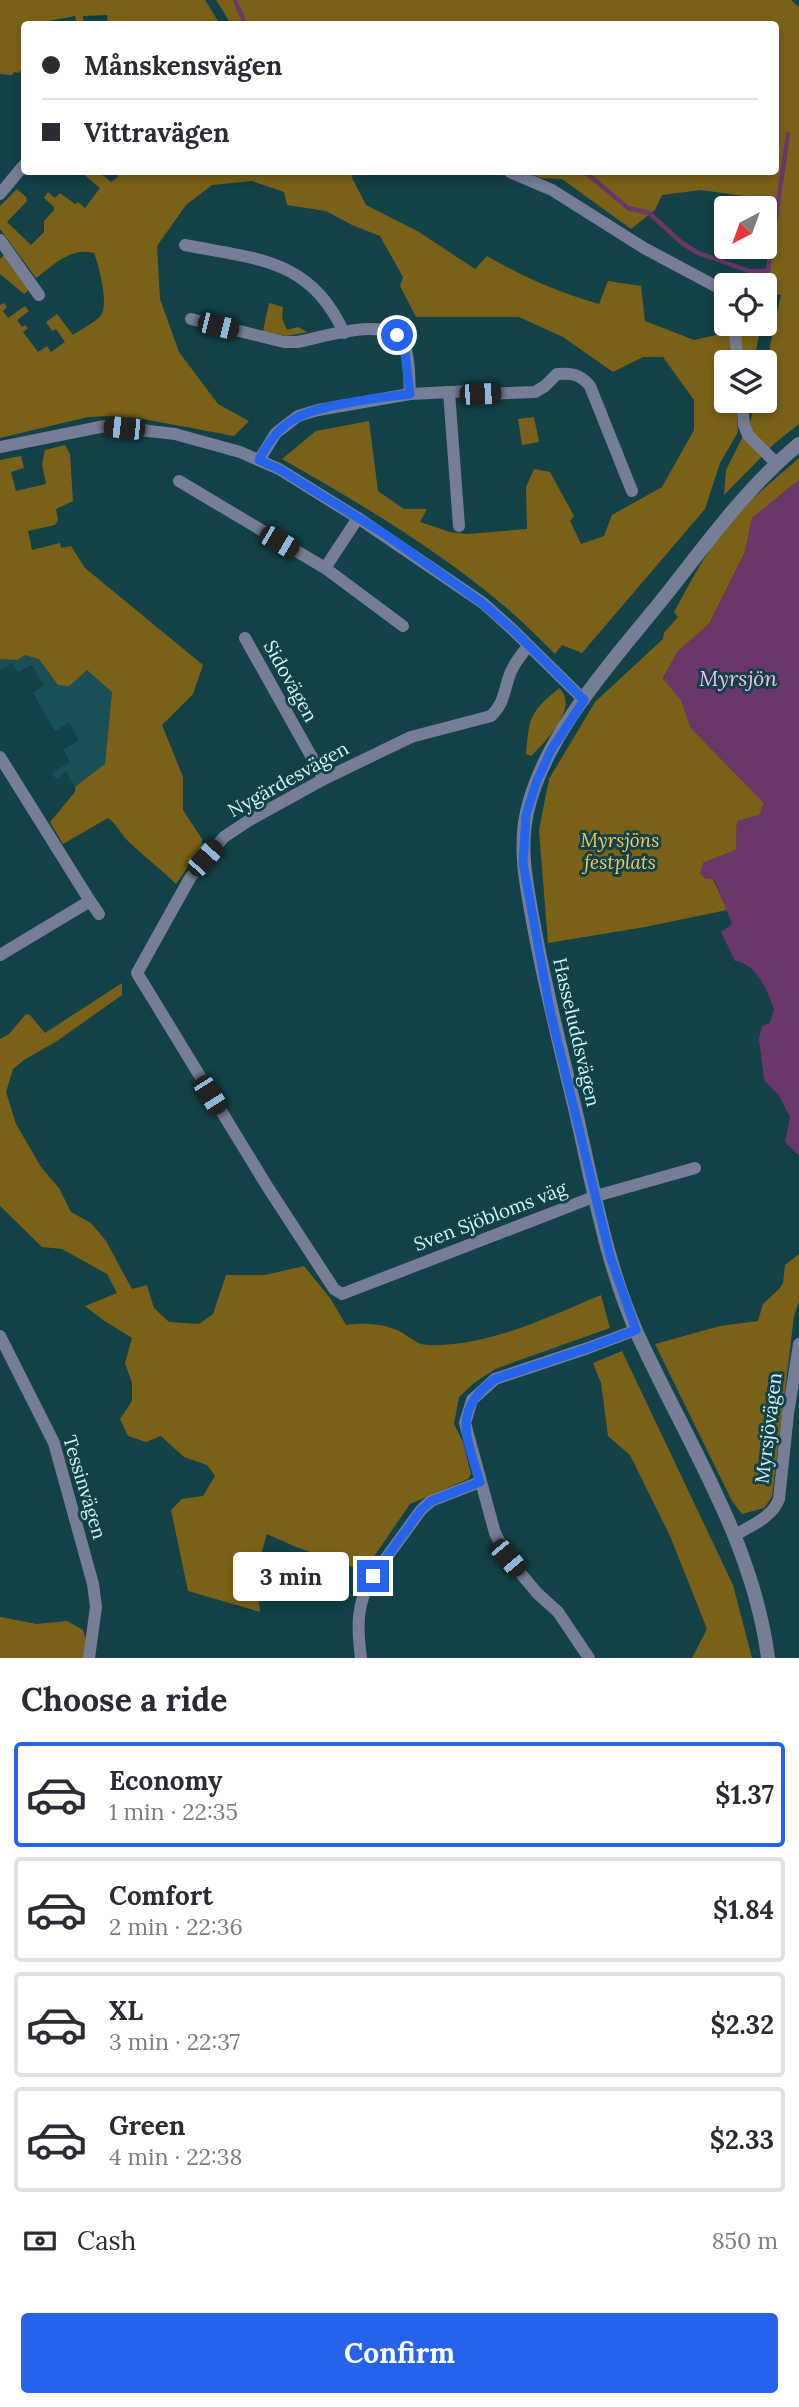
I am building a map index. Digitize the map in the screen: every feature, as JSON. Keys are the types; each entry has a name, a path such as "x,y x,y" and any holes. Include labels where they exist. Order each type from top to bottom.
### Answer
{"street":[{"path":"0,194 21,169"},
{"path":"517,175 552,190 643,248 714,285"},
{"path":"0,240 39,295"},
{"path":"185,244 274,263 292,271 336,314 344,333"},
{"path":"191,319 284,342 371,328 387,329 397,335 404,344 410,394"},
{"path":"259,460 276,433 298,416 317,410 410,394 535,392 557,374 579,376 590,386 632,491"},
{"path":"449,392 459,526"},
{"path":"743,413 748,435 776,463"},
{"path":"0,447 105,426 201,440 259,460 279,469 358,518 482,603 584,700"},
{"name":"Hasseluddsvägen","path":"768,1658 757,1597 734,1536 636,1330 610,1256 550,1010 523,863 526,815 536,783 551,750 584,700 725,518 776,463 799,444"},
{"path":"179,481 325,568 403,625"},
{"path":"325,568 358,518"},
{"name":"Sidovägen","path":"245,638 324,779"},
{"name":"Nygärdesvägen","path":"342,1294 334,1289 280,1207 136,973 190,878 224,837 324,779 411,737 491,716 500,708 514,664 528,646"},
{"path":"0,757 99,915"},
{"path":"0,955 90,901"},
{"name":"Sven Sjöbloms väg","path":"342,1294 596,1196 695,1168"},
{"path":"589,1658 558,1612 537,1593 508,1558 495,1533 465,1423 472,1400 495,1379 636,1330"},
{"name":"Tessinvägen","path":"0,1336 54,1443 90,1571 96,1606 89,1658"},
{"name":"Myrsjövägen","path":"734,1536 769,1515 779,1499 799,1344"},
{"path":"361,1658 358,1614 366,1587 373,1576 421,1510 431,1501 480,1482"}],"shaded area":[{"path":"0,620 75,662 112,692 105,764 75,787 66,772 56,779 52,773 70,762 63,750 79,740 69,723 55,731 33,693 44,685 32,665 18,672 12,663 0,670"}],"green space":[{"path":"0,0 205,0 218,21 108,21 107,15 83,16 84,21 76,21 75,16 49,21 21,21 21,71 12,75 0,74"},
{"path":"216,0 791,0 799,7 799,424 775,443 724,495 726,470 753,413 777,413 777,350 769,350 772,336 777,336 777,314 781,295 777,294 777,273 766,273 767,259 777,259 777,196 745,196 701,190 662,195 655,210 631,229 562,179 533,175 779,175 779,21 229,21"},
{"path":"85,175 103,175 111,182 117,175 352,175 366,205 419,232 475,269 487,256 541,283 599,304 608,281 641,286 645,321 694,340 714,336 731,336 732,350 714,350 714,413 737,413 738,432 720,463 705,509 582,653 562,645 555,654 509,610 428,548 370,510 282,459 316,431 369,421 378,491 404,509 427,509 420,522 450,532 467,534 527,529 526,487 534,469 550,472 574,516 570,521 581,544 604,536 612,515 662,487 694,430 694,400 663,357 643,357 613,372 563,337 519,317 416,317 400,286 403,277 380,236 326,211 287,205 284,192 252,181 212,185 186,205 157,246 160,299 179,352 218,404 249,421 234,436 138,418 88,417 0,438 0,305 4,303 7,307 3,311 8,318 25,306 29,311 17,320 22,327 25,325 28,328 23,332 38,352 47,346 51,352 65,342 56,329 52,331 46,322 57,314 73,335 101,315 104,294 94,253 70,255 36,278 0,229 0,206 17,189 26,197 27,201 7,222 31,245 44,232 44,221 54,210 44,198 48,192 55,198 60,193 85,208 100,188"},
{"path":"5,254 30,289 24,294 0,274 0,259"},
{"path":"269,303 283,307 282,318 287,330 298,327 307,332 314,331 286,336 263,331"},
{"path":"739,336 759,336 756,350 741,350"},
{"path":"534,417 539,442 522,445 518,419"},
{"path":"65,445 70,454 73,501 56,509 58,520 55,525 28,531 32,550 60,543 61,548 71,546 85,568 203,665 193,694 162,725 183,777 183,810 202,839 202,846 176,884 130,843 108,818 63,844 50,822 75,792 75,787 105,764 112,692 87,670 69,686 58,685 39,659 25,655 17,660 0,659 0,460 21,456 24,468 11,472 16,491 46,484 42,464 45,450"},
{"name":"Myrsjöns festplats","path":"799,458 799,480 752,518 745,552 709,624 678,651 663,678 681,700 691,728 764,803 760,815 737,821 736,850 703,863 727,910 548,943 539,830 549,779 595,702 663,639 664,633 678,617 674,612 692,580 725,529 751,500"},
{"path":"559,688 565,705 558,724 531,756 526,754 528,731 533,716"},
{"path":"122,983 122,995 13,1069 6,1092 16,1124 41,1167 59,1188 71,1212 91,1223 106,1241 132,1289 147,1285 154,1308 169,1322 199,1324 213,1314 226,1275 265,1275 304,1266 330,1298 346,1325 387,1327 423,1345 449,1345 493,1336 601,1295 610,1328 495,1369 459,1397 454,1424 463,1442 471,1474 468,1479 410,1504 364,1571 267,1534 255,1575 260,1612 188,1591 171,1510 182,1499 203,1496 215,1476 207,1465 184,1457 161,1436 146,1442 128,1436 120,1419 132,1401 132,1383 125,1363 132,1338 85,1306 117,1293 107,1274 62,1249 42,1247 0,1206 0,1039 9,1034 26,1014 30,1015 45,1033"},
{"path":"799,1254 799,1301 794,1316 772,1497 764,1508 742,1514 732,1501 655,1344 720,1326 758,1321 763,1304 783,1283 785,1265"},
{"path":"622,1351 733,1585 752,1658 692,1658 707,1629 670,1536 630,1455 608,1436 601,1383 593,1363"},
{"path":"0,1617 37,1624 67,1621 83,1630 88,1646 86,1658 0,1658"}],"water":[{"name":"Myrsjön","path":"799,480 799,1156 785,1142 790,1117 779,1096 764,1080 759,1039 762,1026 770,1023 774,1009 755,972 743,963 735,961 721,932 732,924 714,879 706,879 700,874 703,863 736,850 737,821 759,815 764,803 691,728 681,700 663,679 678,651 709,624 745,552 752,518"}],"waterway":[{"path":"235,0 244,21"},
{"path":"589,175 628,208 649,213 682,243 698,253 749,271 768,271 788,134"}],"route":[{"path":"373,1576 410,1523 431,1501 480,1482 465,1423 472,1400 485,1387 495,1379 636,1330 610,1256 550,1010 523,863 526,815 536,783 551,750 584,700 482,603 386,535 279,469 259,460 276,433 298,416 317,410 410,394 407,355 404,344 397,335"}]}
